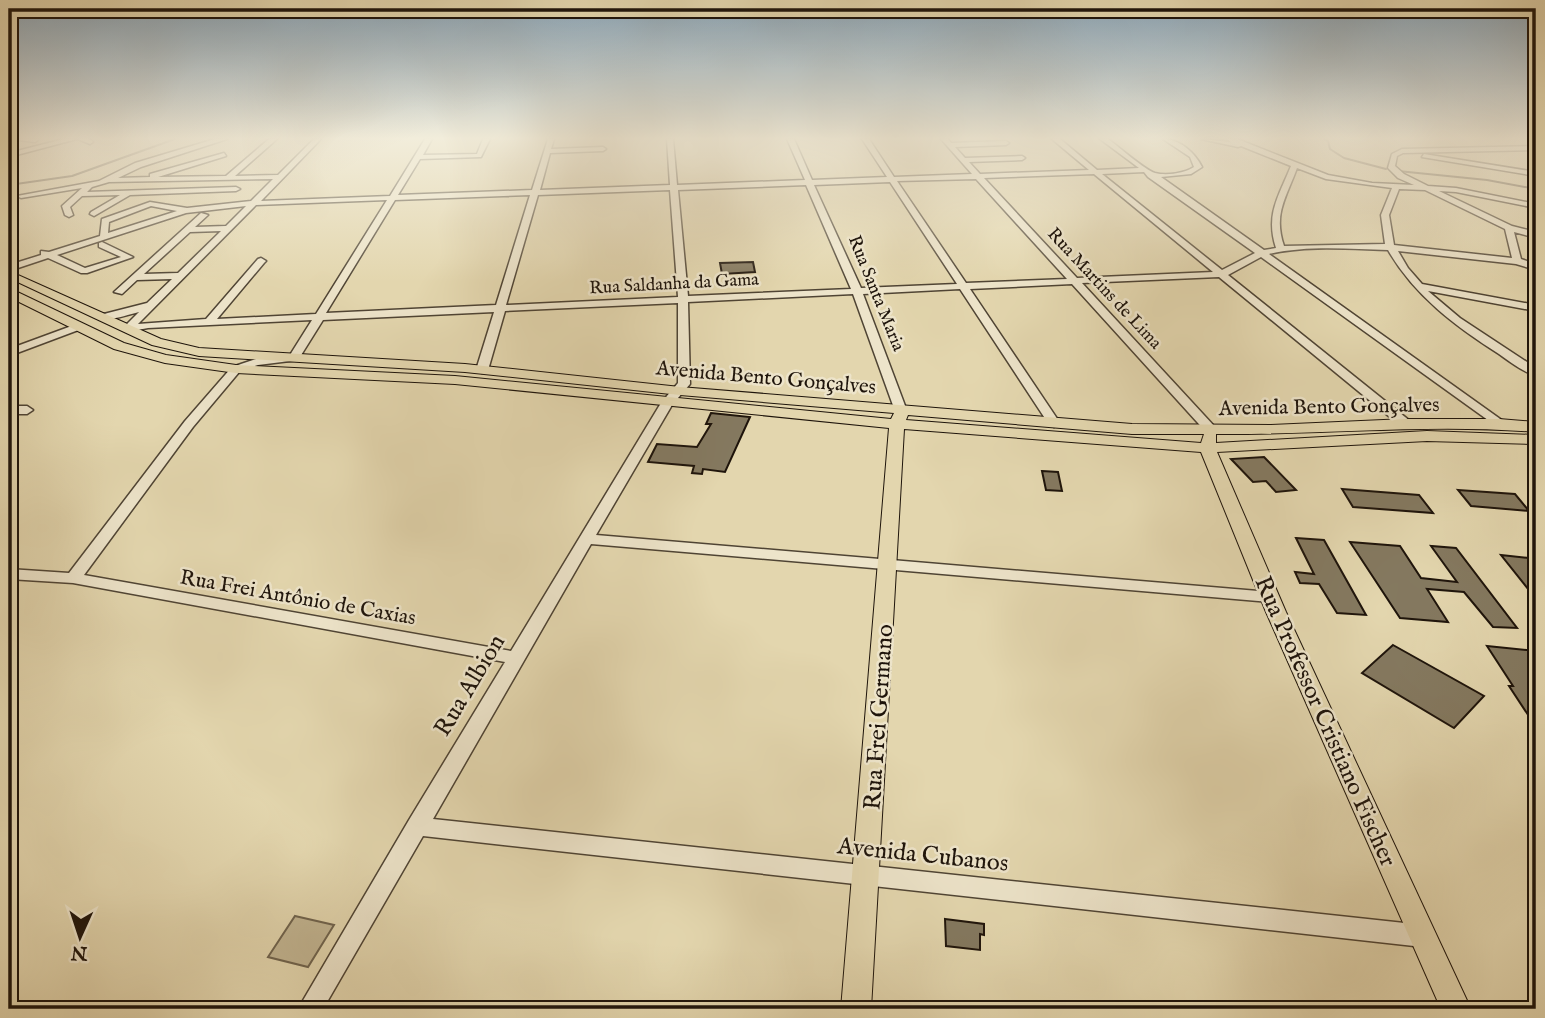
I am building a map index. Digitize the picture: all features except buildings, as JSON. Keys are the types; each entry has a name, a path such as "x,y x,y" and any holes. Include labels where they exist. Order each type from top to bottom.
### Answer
{"main road":[{"name":"Avenida Bento Gonçalves","path":"9,269 127,329 157,342 200,352 364,360 482,370 899,417 1054,423 1209,439 1406,424 1499,424 1536,428"},
{"name":"Avenida Bento Gonçalves","path":"9,292 119,346 165,359 236,369 455,380 667,403 1209,439 1427,436 1536,439"},
{"name":"Rua Frei Germano","path":"856,1009 899,417"},
{"name":"Rua Professor Cristiano Fischer","path":"1209,439 1270,597 1456,1009"}],"street":[{"path":"21,196 81,187"},
{"path":"69,215 65,206 88,187"},
{"path":"127,329 270,187"},
{"path":"74,578 189,424 236,369 256,362 294,358 397,187"},
{"path":"482,370 537,187"},
{"path":"9,269 49,253 103,241 185,211 254,204 725,187"},
{"name":"Rua Santa Maria","path":"813,187 857,291 899,417"},
{"path":"898,187 1054,423"},
{"name":"Rua Martins de Lima","path":"989,187 1075,281 1209,439"},
{"path":"1113,187 1406,424"},
{"path":"1168,187 1499,424"},
{"path":"1280,245 1273,213 1285,187"},
{"path":"1392,187 1474,192 1536,206"},
{"path":"1396,187 1387,199 1385,215 1388,247 1418,286 1456,322 1536,373"},
{"path":"1425,187 1509,228 1536,235"},
{"path":"673,188 683,300 685,380 680,391"},
{"path":"79,195 236,189"},
{"path":"94,214 129,192"},
{"path":"103,241 105,221 150,204 185,211"},
{"path":"119,292 204,215"},
{"path":"187,230 229,228"},
{"path":"1509,228 1517,261"},
{"path":"49,253 84,271 129,257 103,241"},
{"path":"1248,244 1388,247 1517,261 1536,267"},
{"path":"1222,274 1280,245"},
{"path":"209,321 261,261"},
{"name":"Rua Saldanha da Gama","path":"127,329 209,321 1222,274"},
{"path":"135,277 180,276"},
{"path":"1418,286 1536,308"},
{"path":"101,316 116,315 152,304"},
{"path":"9,353 77,327"},
{"name":"Rua Albion","path":"310,1009 667,403 680,391"},
{"path":"9,410 27,410"},
{"path":"586,539 1270,597"},
{"name":"Rua Frei Antônio de Caxias","path":"9,574 74,578 516,658"},
{"name":"Avenida Cubanos","path":"416,826 1423,936"}],"shaded area":[{"path":"295,916 334,925 308,967 268,957"}],"waterway":[{"path":"1522,187 1536,189"}]}
